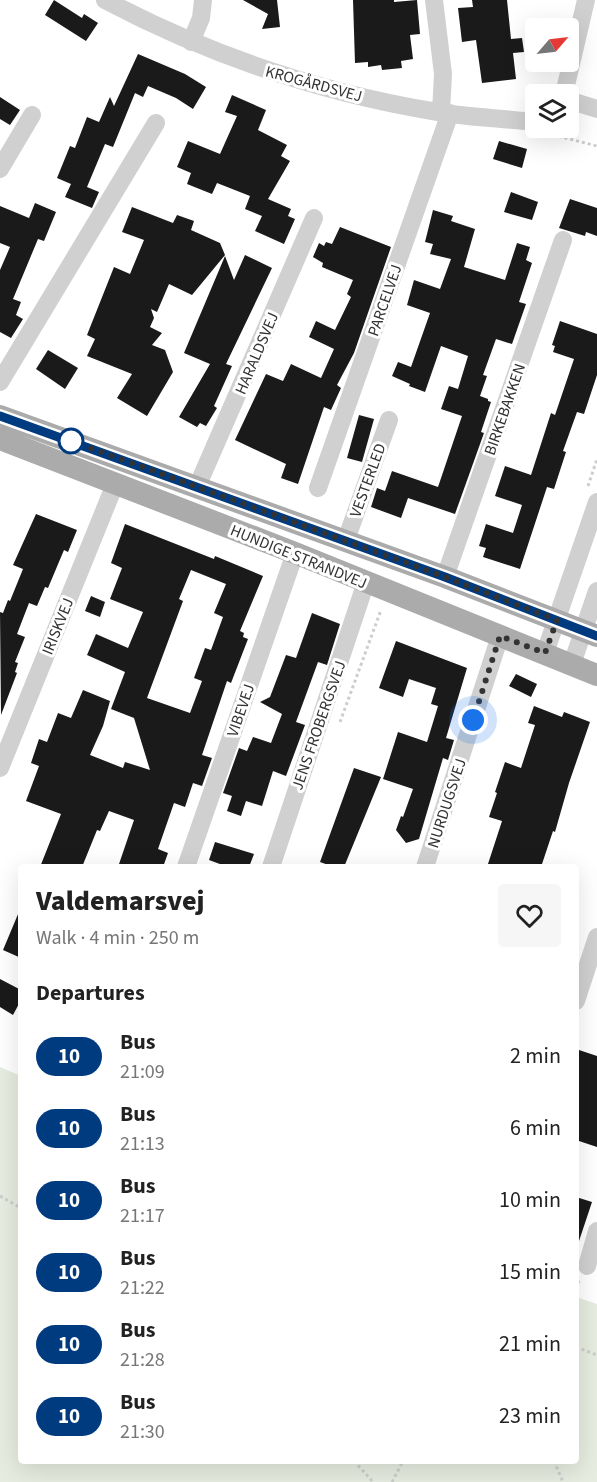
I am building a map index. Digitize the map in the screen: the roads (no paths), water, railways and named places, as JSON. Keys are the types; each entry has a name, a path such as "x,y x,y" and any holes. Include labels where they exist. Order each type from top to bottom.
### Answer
{"main road":[{"name":"HUNDIGE STRANDVEJ","path":"0,416 345,540 590,633"},
{"name":"HUNDIGE STRANDVEJ","path":"0,439 597,675"}],"street":[{"name":"KROGÅRDSVEJ","path":"105,0 191,42 257,67 309,82 445,113 525,121"},
{"path":"191,42 201,18 202,0"},
{"path":"434,0 445,113"},
{"path":"566,84 586,0"},
{"path":"579,103 597,109"},
{"name":"PARCELVEJ","path":"318,488 445,113"},
{"path":"0,169 32,115"},
{"path":"0,382 156,123"},
{"name":"HARALDSVEJ","path":"197,488 314,218"},
{"name":"BIRKEBAKKEN","path":"445,577 563,240"},
{"name":"VESTERLED","path":"345,540 389,420"},
{"name":"IRISKVEJ","path":"0,768 114,484"},
{"path":"545,653 597,502"},
{"name":"VIBEVEJ","path":"187,864 295,554"},
{"name":"JENS FROBERGSVEJ","path":"272,864 366,582"},
{"path":"572,664 590,633 597,591"},
{"name":"NURDUGSVEJ","path":"426,864 500,636"},
{"path":"579,992 597,937"},
{"path":"587,1266 597,1231"}]}
